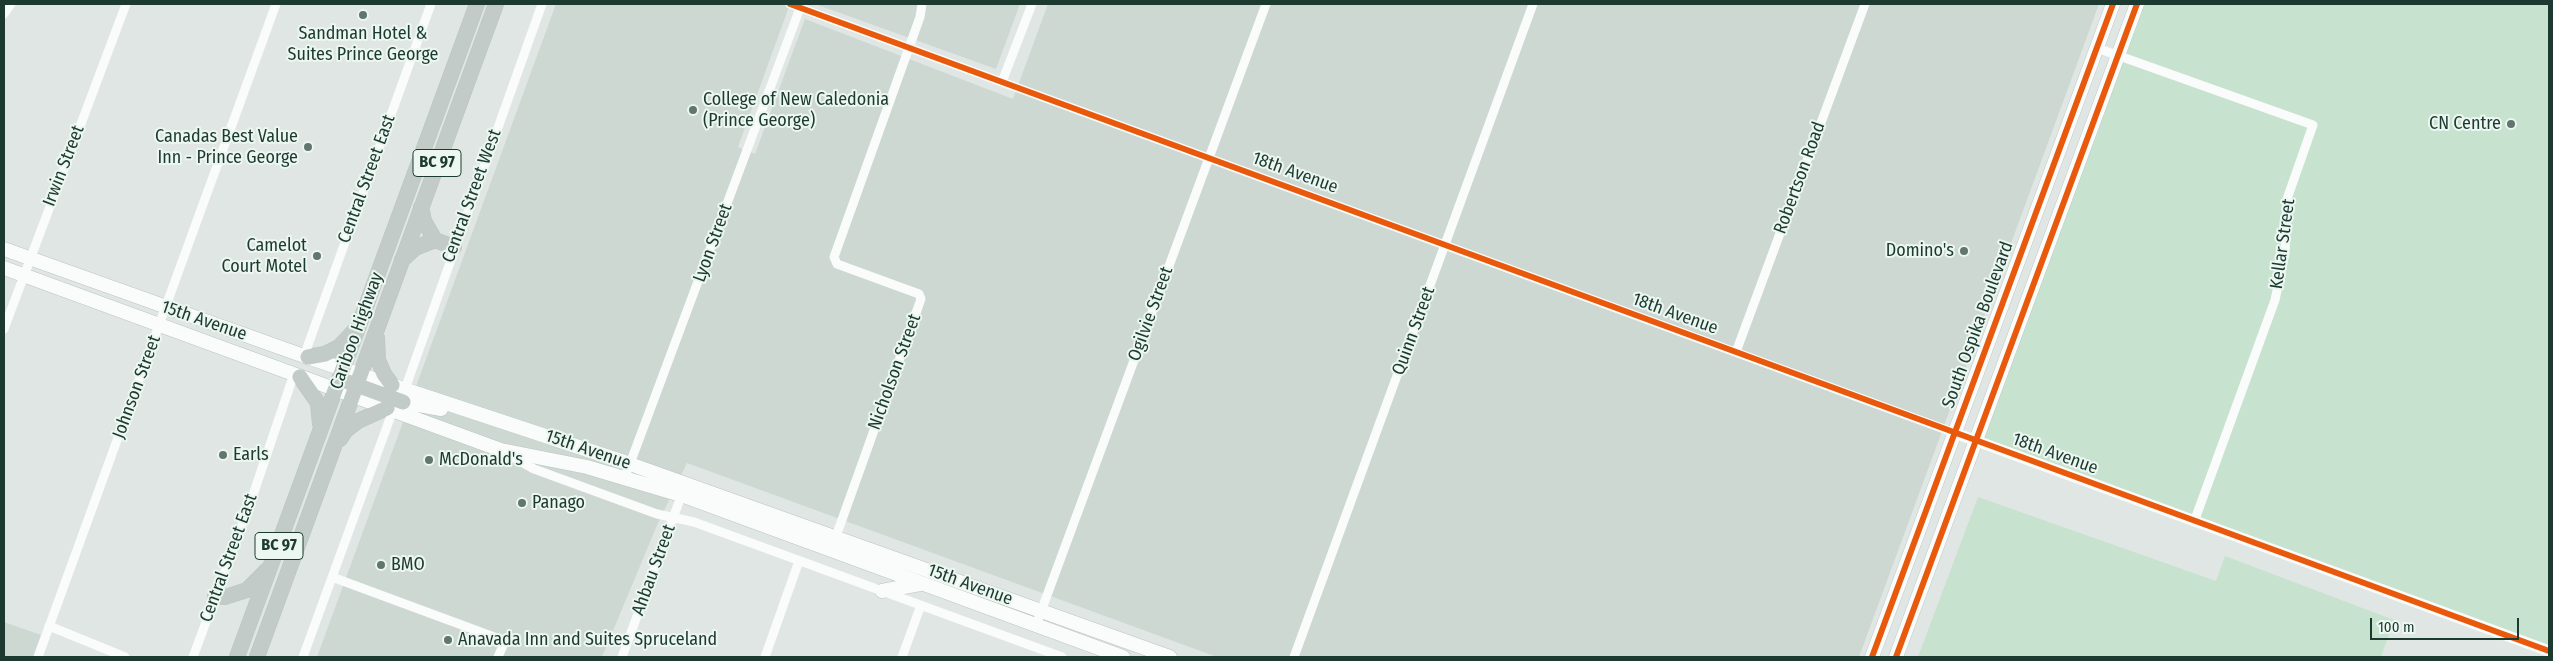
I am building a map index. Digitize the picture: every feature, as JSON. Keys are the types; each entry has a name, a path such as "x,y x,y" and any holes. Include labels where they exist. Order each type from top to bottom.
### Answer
{"highway":[{"name":"Cariboo Highway","path":"237,657 477,4"},
{"name":"Cariboo Highway","path":"257,657 496,4"},
{"path":"421,207 424,221 435,240"},
{"path":"402,260 415,248 435,240 454,246"},
{"path":"306,356 326,354 339,347 346,342 362,317"},
{"path":"379,322 376,345 378,360 396,399"},
{"path":"297,375 318,403 320,434"},
{"path":"336,389 349,382 396,399"},
{"path":"332,450 346,430 364,417 396,399"},
{"path":"216,596 225,597 247,590 272,565"}],"main road":[{"name":"South Ospika Boulevard","path":"1872,657 2113,4"},
{"path":"1896,657 2137,4"},
{"name":"15th Avenue","path":"4,248 166,308 344,369 356,384"},
{"name":"15th Avenue","path":"4,268 336,389"},
{"name":"15th Avenue","path":"396,399 460,413 478,414 630,464 683,490 831,550 1123,657"},
{"name":"15th Avenue","path":"396,399 501,450 587,467 624,478 683,490 835,536 1170,657"},
{"path":"882,591 921,584"}],"street":[{"path":"4,14 12,4"},
{"name":"Irwin Street","path":"4,329 126,4"},
{"name":"Johnson Street","path":"38,657 276,4"},
{"name":"Central Street East","path":"306,356 431,4"},
{"name":"Central Street West","path":"303,657 542,4"},
{"name":"18th Avenue","path":"790,4 2549,651"},
{"name":"Nicholson Street","path":"831,550 921,299 919,294 838,264 834,257 920,17 922,4"},
{"path":"1002,82 1032,4"},
{"name":"Ogilvie Street","path":"1036,625 1266,4"},
{"name":"Quinn Street","path":"1294,657 1533,4"},
{"name":"Robertson Road","path":"1736,352 1865,4"},
{"name":"Lyon Street","path":"624,478 800,8"},
{"name":"Kellar Street","path":"2097,48 2312,125 2287,199 2284,253 2275,300 2194,522"},
{"name":"Central Street East","path":"193,657 297,375"},
{"name":"15th Avenue","path":"501,450 534,469 657,514 694,522 882,591 1042,654 1062,657"},
{"name":"Ahbau Street","path":"622,657 683,490"},
{"path":"765,657 799,561"},
{"path":"332,577 505,641 498,657"},
{"path":"902,657 921,606"},
{"path":"49,626 125,657"}],"shaded area":[{"path":"556,4 790,4 738,147 755,154 805,19 1013,99 1048,4 2099,4 1859,657 1217,657 687,463 658,523 602,657 317,657"},
{"path":"815,4 1020,4 996,69"},
{"path":"4,622 41,635 33,657 4,657"}],"green space":[{"path":"2137,4 2549,4 2549,649 1977,440"},
{"path":"1978,497 2216,581 2225,556 2394,620 2381,657 1918,657"}],"cycle path":[{"path":"790,4 2549,651"},
{"path":"1872,657 2113,4"},
{"path":"1896,657 2137,4"}],"place":[{"name":"Sandman Hotel & Suites Prince George","path":"363,15"},
{"name":"College of New Caledonia (Prince George)","path":"693,110"},
{"name":"CN Centre","path":"2511,124"},
{"name":"Canadas Best Value Inn - Prince George","path":"308,147"},
{"name":"Domino's","path":"1964,251"},
{"name":"Camelot Court Motel","path":"317,256"},
{"name":"Earls","path":"223,455"},
{"name":"McDonald's","path":"429,460"},
{"name":"Panago","path":"522,503"},
{"name":"BMO","path":"381,565"},
{"name":"Anavada Inn and Suites Spruceland","path":"448,640"}]}
